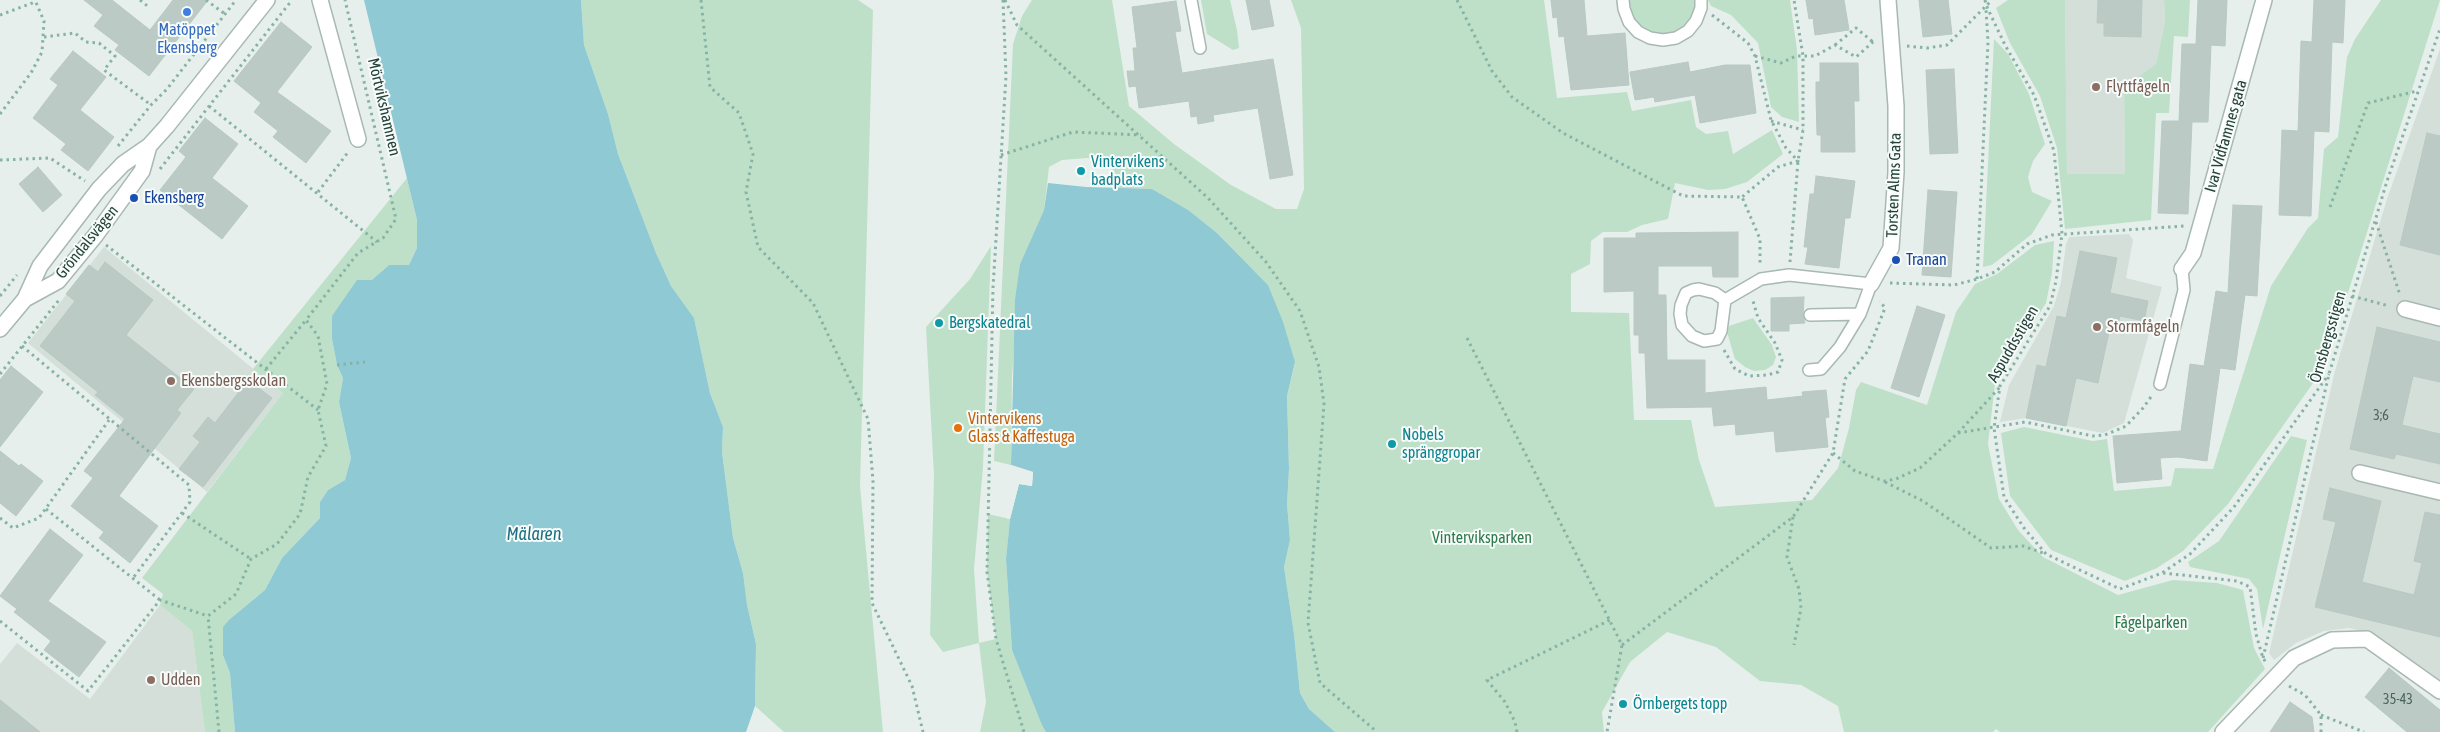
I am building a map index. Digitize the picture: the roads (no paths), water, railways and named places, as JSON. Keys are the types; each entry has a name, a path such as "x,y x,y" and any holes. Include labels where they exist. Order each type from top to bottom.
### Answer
{"street":[{"name":"Gröndalsvägen","path":"0,329 25,299 40,266 99,189 123,164 149,146 267,0"},
{"path":"320,0 358,139"},
{"name":"Torsten Alms Gata","path":"1871,284 1891,248 1896,172 1896,106 1888,0"},
{"name":"Ivar Vidfamnes gata","path":"2182,269 2193,253 2264,0"},
{"name":"Gröndalsvägen","path":"25,299 58,281 95,236 142,171 149,146"},
{"path":"2405,310 2440,318"},
{"path":"2360,473 2440,492"},
{"path":"2223,732 2294,658 2332,640 2367,639 2440,691"}],"lane":[{"path":"1191,0 1200,48"},
{"path":"1623,0 1624,10 1629,22 1638,32 1650,38 1663,40 1676,38 1688,31 1696,21 1701,4"},
{"path":"2160,384 2184,290 2182,269"},
{"path":"1725,300 1761,279 1789,275 1871,284 1860,314 1840,347 1821,369 1809,370"},
{"path":"1699,289 1715,293 1725,300 1721,331 1717,339 1704,341 1692,336 1682,325 1681,305 1686,293 1699,289"},
{"path":"1810,315 1860,314"}],"water":[{"name":"Mälaren","path":"364,0 581,0 584,45 608,114 618,154 656,253 671,286 694,318 710,393 723,427 722,452 733,538 743,573 747,605 756,644 755,706 746,732 235,732 230,673 223,655 223,627 265,590 282,558 320,518 320,502 328,490 345,480 351,458 339,402 343,378 337,365 332,339 332,316 357,280 372,280 389,265 409,265 417,248 417,220"},
{"path":"1048,183 1086,187 1152,189 1188,210 1217,233 1268,285 1283,322 1295,362 1287,396 1289,469 1287,504 1290,540 1284,567 1300,693 1309,709 1335,732 1046,732 1042,725 1012,650 1006,559 1010,519 1019,484 1032,486 1033,472 1011,465 1015,300 1020,264 1044,210"}],"place":[{"name":"Matöppet Ekensberg","path":"187,12"},
{"name":"Flyttfågeln","path":"2096,87"},
{"name":"Vintervikens badplats","path":"1081,171"},
{"name":"Ekensberg","path":"134,198"},
{"name":"Tranan","path":"1896,260"},
{"name":"Bergskatedral","path":"939,323"},
{"name":"Stormfågeln","path":"2097,327"},
{"name":"Ekensbergsskolan","path":"171,381"},
{"name":"Vintervikens Glass & Kaffestuga","path":"958,428"},
{"name":"Nobels spränggropar","path":"1392,444"},
{"name":"Udden","path":"151,680"},
{"name":"Örnbergets topp","path":"1623,704"}],"park label":[{"name":"Vinterviksparken","path":"1482,538"},
{"name":"Fågelparken","path":"2151,623"}]}
